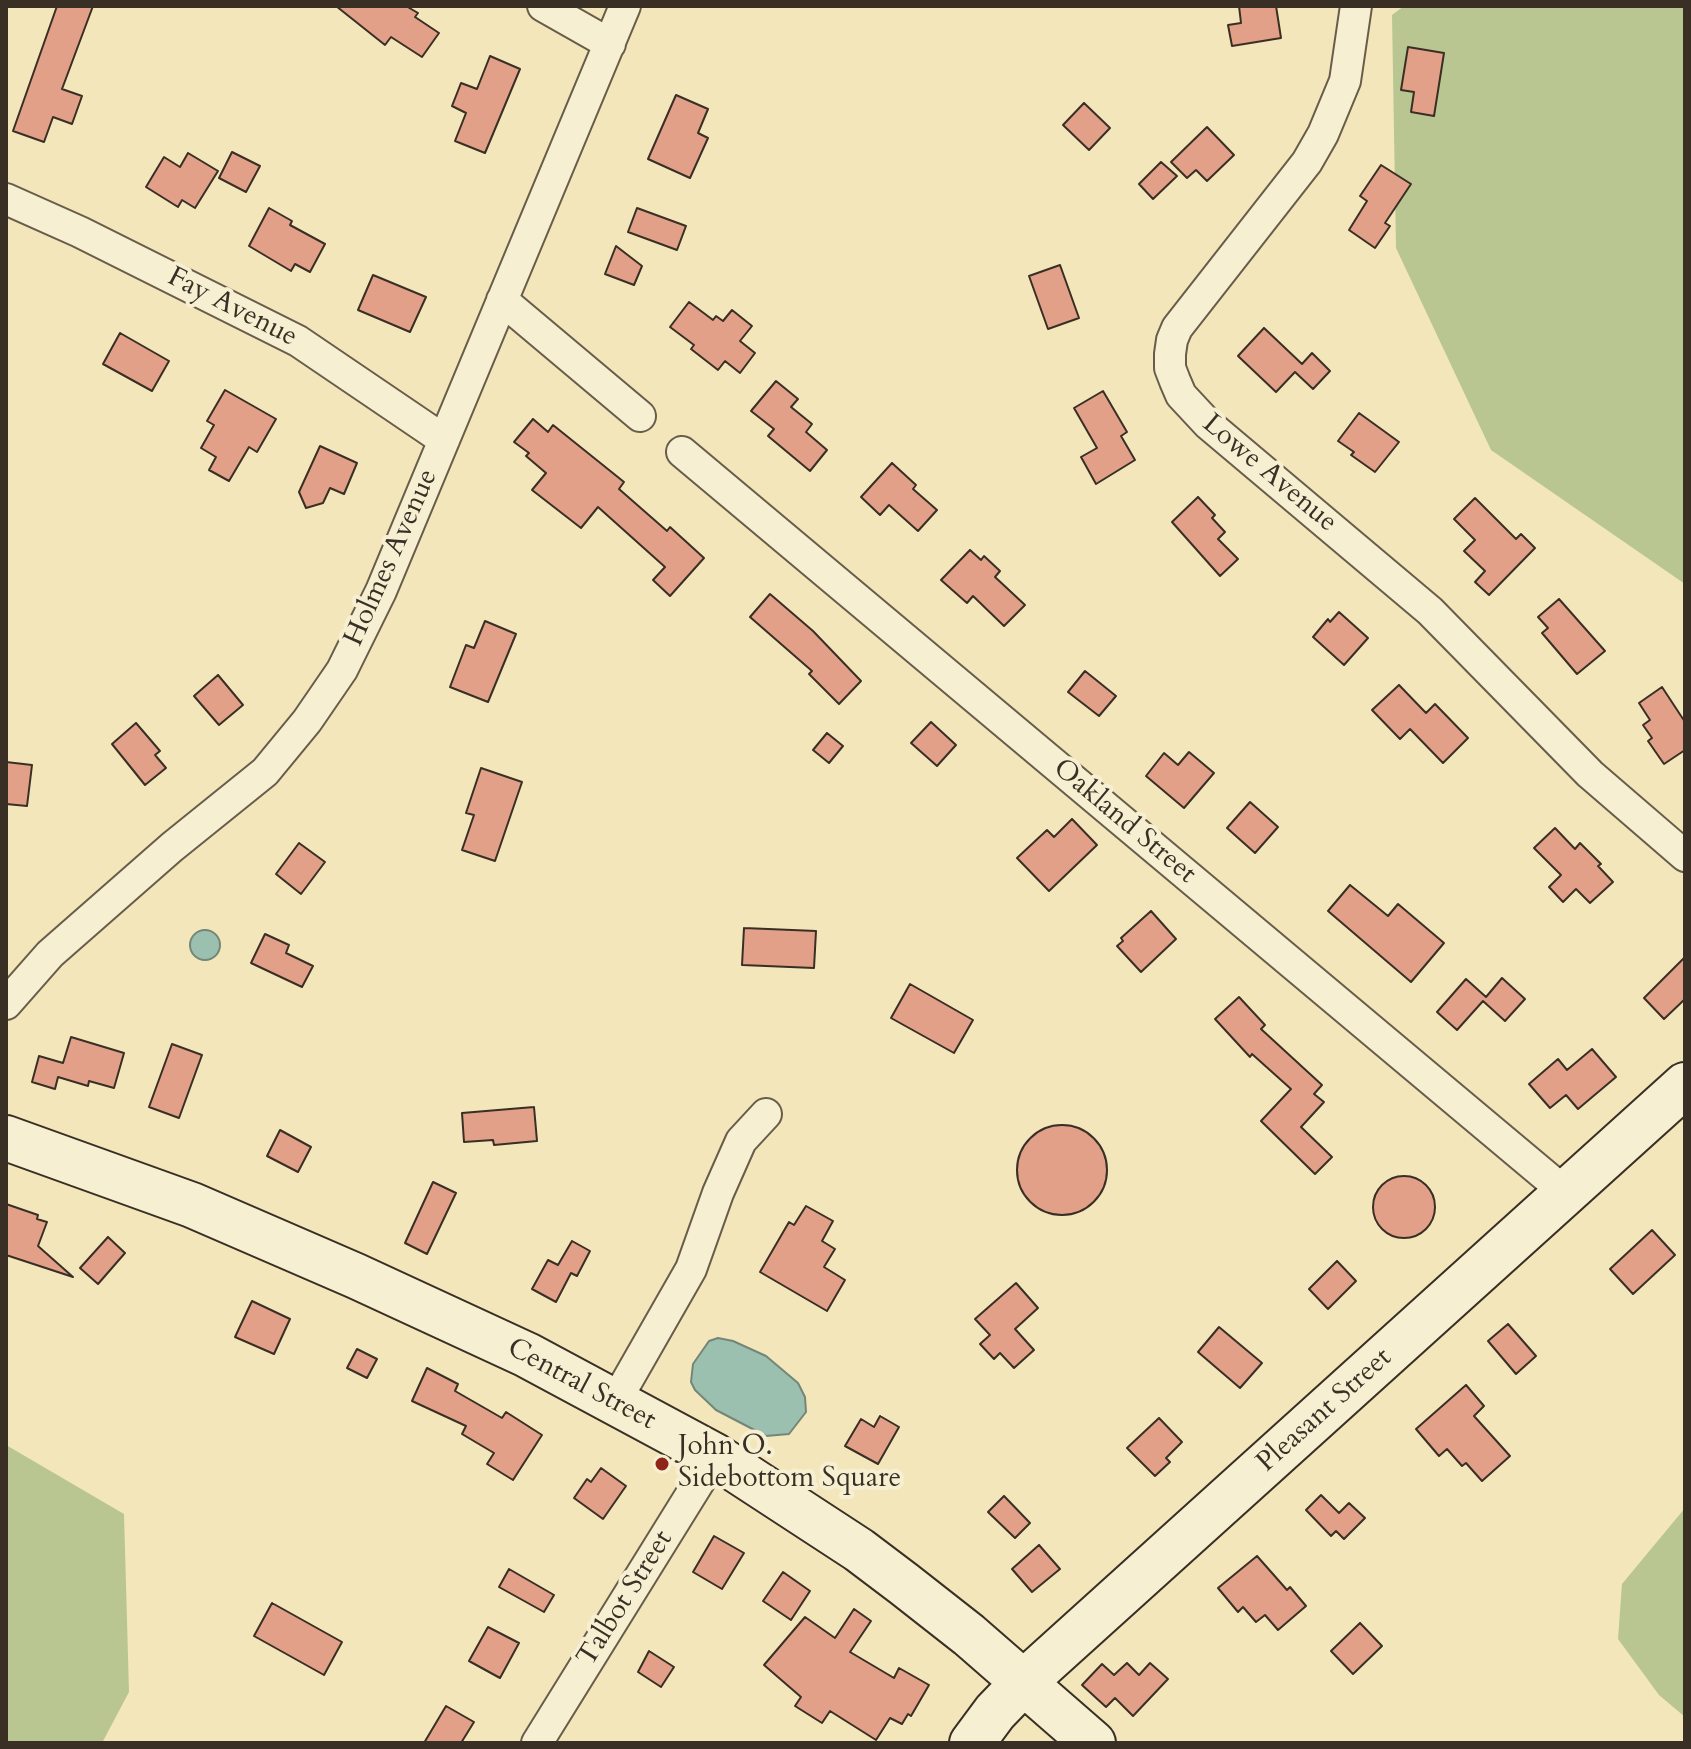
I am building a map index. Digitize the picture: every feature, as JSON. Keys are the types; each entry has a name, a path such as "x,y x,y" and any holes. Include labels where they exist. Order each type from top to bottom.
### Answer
{"main road":[{"name":"Pleasant Street","path":"972,1743 995,1712 1023,1683 1685,1085"},
{"name":"Central Street","path":"6,1138 192,1205 315,1258 527,1355 715,1456 859,1550 969,1635 1093,1743"}],"street":[{"path":"543,6 610,44"},
{"name":"Holmes Avenue","path":"6,1004 50,954 172,847 265,772 307,721 342,670 381,591 625,6"},
{"name":"Lowe Avenue","path":"1356,6 1345,81 1323,134 1307,162 1177,328 1170,354 1170,368 1175,381 1181,395 1208,424 1430,611 1590,774 1685,856"},
{"name":"Fay Avenue","path":"6,199 93,238 298,341 444,440"},
{"path":"502,300 640,416"},
{"name":"Oakland Street","path":"682,452 1566,1193"},
{"path":"615,1402 691,1269 718,1193 741,1141 766,1114"},
{"name":"Talbot Street","path":"537,1743 715,1456"}],"green space":[{"path":"1404,6 1685,6 1685,584 1491,450 1396,248 1392,15"},
{"path":"6,1445 124,1514 129,1692 102,1743 6,1743"},
{"path":"1685,1508 1685,1717 1659,1695 1618,1639 1622,1584"}],"shaded area":[{"path":"205,930 216,934 220,945 216,956 205,960 194,956 190,945 194,934"},
{"path":"718,1338 733,1341 766,1356 798,1383 805,1397 806,1412 789,1434 766,1436 716,1410 695,1390 691,1382 693,1364 709,1341"}],"building":[{"path":"57,6 93,6 62,89 82,96 72,124 53,117 44,142 13,131"},
{"path":"336,6 406,6 418,13 415,17 439,33 422,57 391,37 385,45"},
{"path":"1239,6 1276,6 1281,38 1232,46 1228,25 1241,23"},
{"path":"1408,47 1444,53 1434,116 1411,112 1414,92 1401,90"},
{"path":"490,56 520,69 485,153 455,141 466,113 452,106 461,83 477,89"},
{"path":"676,95 708,109 698,133 708,138 690,178 648,159"},
{"path":"1084,103 1110,128 1089,150 1063,125"},
{"path":"1207,127 1234,155 1207,181 1196,170 1187,178 1171,162"},
{"path":"232,152 260,166 246,192 219,178"},
{"path":"188,153 218,171 195,208 182,200 178,207 146,187 164,157 180,167"},
{"path":"1161,162 1177,176 1153,199 1139,184"},
{"path":"1381,165 1411,184 1385,223 1390,226 1375,248 1349,230 1367,201 1360,196"},
{"path":"269,208 292,221 290,225 325,244 310,272 295,264 291,271 249,246"},
{"path":"637,208 686,226 677,250 628,232"},
{"path":"616,246 642,266 634,285 605,274"},
{"path":"1060,265 1079,318 1048,329 1029,276"},
{"path":"373,275 426,297 410,332 358,310"},
{"path":"689,302 713,320 716,316 723,321 732,310 752,326 740,341 755,353 740,373 725,361 718,370 691,349 694,345 670,327"},
{"path":"1264,328 1302,364 1312,353 1330,371 1313,389 1295,372 1276,392 1238,356"},
{"path":"120,333 169,361 152,391 103,364"},
{"path":"776,381 798,399 791,407 812,424 806,432 827,450 810,471 768,436 774,429 751,411"},
{"path":"225,390 276,419 257,452 249,447 229,481 209,470 216,457 201,448 214,425 207,421"},
{"path":"1103,391 1127,432 1121,436 1135,460 1096,484 1081,457 1097,448 1074,408"},
{"path":"1359,413 1399,442 1375,472 1338,441"},
{"path":"533,419 548,432 553,425 624,482 619,489 667,531 670,527 704,558 670,596 653,580 665,567 598,507 581,528 532,490 546,473 526,456 529,453 514,442"},
{"path":"320,446 357,463 344,494 330,488 323,503 306,508 299,492"},
{"path":"892,463 916,485 913,489 937,510 918,531 889,505 880,515 861,497"},
{"path":"1198,497 1215,515 1212,518 1225,532 1218,539 1238,559 1220,576 1172,522"},
{"path":"1475,498 1516,539 1521,534 1535,548 1489,595 1475,582 1485,571 1464,551 1475,540 1454,519"},
{"path":"970,550 981,560 984,556 1000,571 995,577 1025,605 1004,626 973,596 967,603 941,580"},
{"path":"770,594 813,631 861,681 839,704 809,674 812,671 750,617"},
{"path":"1559,599 1605,651 1577,674 1542,633 1548,628 1538,617"},
{"path":"1339,612 1368,638 1344,665 1313,637 1328,619 1330,622"},
{"path":"485,621 516,634 488,702 450,687 466,645 474,648"},
{"path":"1085,671 1116,696 1099,716 1068,692"},
{"path":"218,675 243,705 219,725 194,696"},
{"path":"1399,685 1426,713 1435,704 1468,738 1443,763 1410,729 1400,739 1372,710"},
{"path":"1662,687 1685,722 1685,750 1664,764 1648,741 1652,738 1643,725 1650,720 1639,703"},
{"path":"931,722 956,745 937,766 911,743"},
{"path":"136,723 160,751 155,755 166,768 145,785 112,744"},
{"path":"827,733 843,746 829,763 813,750"},
{"path":"1189,752 1214,773 1184,808 1146,776 1164,753 1178,765"},
{"path":"6,762 32,765 27,806 6,804"},
{"path":"481,768 522,782 495,861 462,850 474,815 466,813"},
{"path":"1250,802 1278,827 1255,853 1227,828"},
{"path":"1072,819 1097,845 1049,891 1017,858 1047,830 1054,837"},
{"path":"1555,828 1575,849 1580,843 1601,864 1598,866 1613,882 1590,903 1576,889 1563,902 1549,887 1561,875 1534,848"},
{"path":"299,843 325,862 301,894 276,874"},
{"path":"1350,885 1388,916 1398,904 1444,943 1411,982 1328,911"},
{"path":"1151,911 1176,939 1141,972 1117,946 1123,941 1121,938"},
{"path":"744,928 816,931 814,968 742,965"},
{"path":"265,934 289,945 286,953 313,966 302,987 251,963"},
{"path":"1685,957 1685,999 1664,1019 1644,998"},
{"path":"1502,978 1525,999 1505,1021 1483,1001 1457,1030 1437,1012 1466,979 1486,997"},
{"path":"910,984 973,1020 954,1053 891,1018"},
{"path":"1239,997 1265,1025 1261,1029 1322,1085 1314,1094 1324,1102 1301,1127 1332,1157 1315,1174 1261,1121 1291,1089 1252,1054 1250,1057 1215,1019"},
{"path":"71,1037 124,1053 114,1088 89,1081 88,1086 58,1077 55,1089 32,1082 39,1056 63,1063"},
{"path":"172,1044 202,1055 179,1118 149,1107"},
{"path":"1592,1049 1616,1077 1578,1109 1566,1095 1550,1108 1529,1084 1558,1059 1567,1070"},
{"path":"534,1107 537,1141 494,1145 493,1140 464,1142 462,1113"},
{"path":"1062,1125 1079,1129 1094,1138 1103,1153 1107,1170 1103,1187 1094,1202 1079,1211 1062,1215 1045,1211 1030,1202 1021,1187 1017,1170 1021,1153 1030,1138 1045,1129"},
{"path":"280,1130 311,1147 298,1172 267,1156"},
{"path":"1404,1176 1416,1178 1426,1185 1433,1195 1433,1219 1426,1229 1416,1236 1404,1238 1392,1236 1382,1229 1375,1219 1373,1207 1375,1195 1382,1185 1392,1178"},
{"path":"433,1182 456,1193 427,1254 405,1243"},
{"path":"6,1204 38,1215 37,1219 47,1222 38,1246 73,1277 6,1255"},
{"path":"806,1206 833,1221 822,1241 835,1249 824,1267 845,1280 827,1311 760,1272 789,1222 794,1225"},
{"path":"1652,1230 1675,1255 1633,1294 1610,1269"},
{"path":"108,1237 125,1253 98,1284 80,1268"},
{"path":"572,1241 590,1251 577,1276 571,1273 556,1302 532,1289 548,1260 558,1265"},
{"path":"1337,1261 1356,1281 1328,1309 1309,1289"},
{"path":"1016,1283 1038,1308 1015,1329 1034,1350 1014,1368 1000,1353 994,1359 980,1344 990,1335 975,1319"},
{"path":"252,1301 290,1319 274,1354 235,1337"},
{"path":"1508,1324 1536,1356 1516,1374 1488,1341"},
{"path":"1219,1327 1262,1363 1240,1388 1198,1352"},
{"path":"357,1349 377,1359 367,1378 347,1368"},
{"path":"427,1368 458,1384 455,1391 502,1418 506,1412 542,1435 513,1480 487,1464 494,1453 462,1434 466,1426 412,1401"},
{"path":"1466,1385 1484,1406 1474,1416 1510,1456 1482,1481 1466,1463 1462,1466 1447,1449 1439,1456 1416,1429"},
{"path":"880,1416 899,1427 878,1464 845,1446 861,1419 874,1427"},
{"path":"1159,1418 1182,1442 1166,1458 1170,1462 1155,1476 1127,1448"},
{"path":"601,1468 626,1486 603,1519 574,1498 587,1479 591,1482"},
{"path":"1321,1495 1339,1513 1349,1503 1365,1518 1344,1539 1336,1531 1331,1536 1306,1510"},
{"path":"1004,1496 1030,1523 1015,1538 988,1512"},
{"path":"714,1536 744,1553 722,1589 693,1572"},
{"path":"1039,1545 1060,1569 1032,1592 1012,1569"},
{"path":"1257,1556 1306,1606 1278,1630 1265,1615 1256,1622 1243,1607 1238,1612 1218,1588"},
{"path":"509,1569 554,1595 544,1612 499,1587"},
{"path":"783,1572 810,1591 791,1620 763,1601"},
{"path":"272,1603 342,1642 324,1675 254,1636"},
{"path":"854,1609 871,1621 850,1652 894,1678 899,1668 929,1685 911,1716 908,1714 902,1724 890,1718 876,1740 830,1711 822,1723 795,1706 801,1697 764,1665 805,1617 835,1638"},
{"path":"1360,1623 1382,1646 1353,1674 1331,1651"},
{"path":"488,1627 519,1643 500,1678 469,1661"},
{"path":"649,1651 674,1667 661,1687 638,1672"},
{"path":"1127,1663 1139,1675 1150,1663 1168,1679 1133,1716 1115,1698 1106,1707 1082,1685 1102,1664 1114,1675"},
{"path":"446,1706 474,1722 461,1743 424,1743"}],"place":[{"name":"John O. Sidebottom Square","path":"662,1464"}]}
